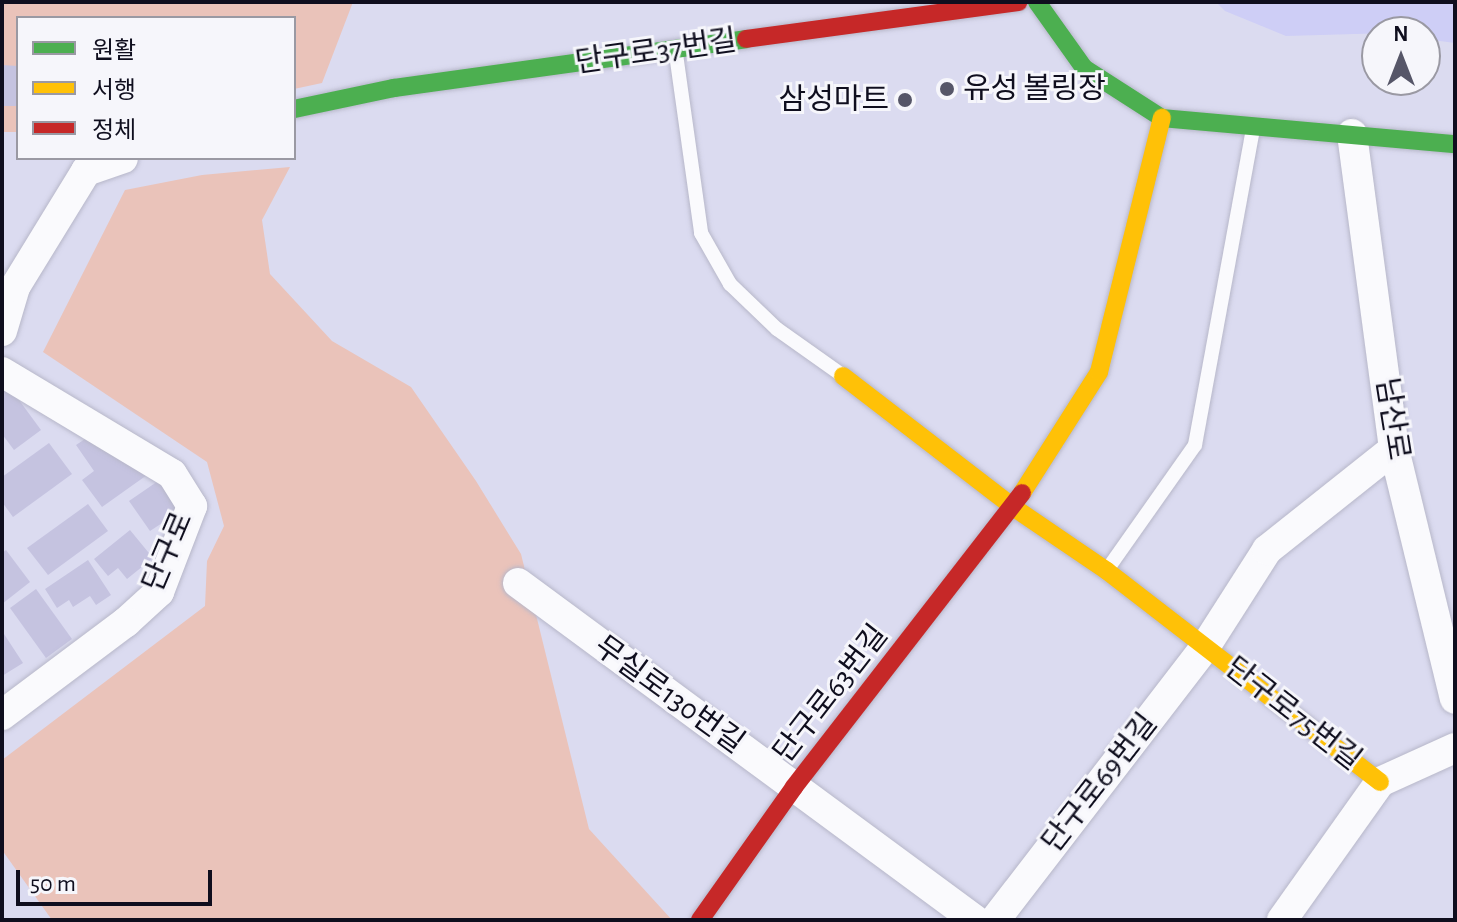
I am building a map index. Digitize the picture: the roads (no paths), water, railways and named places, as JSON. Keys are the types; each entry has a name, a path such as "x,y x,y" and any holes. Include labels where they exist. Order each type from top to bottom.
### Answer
{"street":[{"name":"단구로37번길","path":"296,109 394,88 676,50 775,33 1018,2"},
{"path":"1037,2 1084,68 1162,118 1455,144"},
{"name":"단구로63번길","path":"700,920 794,787 1013,507 1099,372 1162,118"},
{"name":"남산로","path":"1352,134 1394,449 1455,699"},
{"path":"2,331 15,287 86,171 117,160"},
{"name":"단구로","path":"2,372 172,474 192,506 159,592 126,622 2,715"},
{"path":"843,376 1013,507 1107,571 1205,647"},
{"name":"단구로69번길","path":"995,920 1205,647 1267,550 1394,449"},
{"name":"무실로130번길","path":"518,583 975,920"},
{"name":"단구로75번길","path":"1205,647 1380,782"},
{"name":"단구로75번길","path":"1282,920 1380,782 1455,748"}],"lane":[{"path":"676,50 701,233 730,284 777,329 843,376"},
{"path":"1107,571 1195,445 1253,127"}],"place":[{"name":"유성 볼링장","path":"947,89"},
{"name":"삼성마트","path":"905,100"}]}
